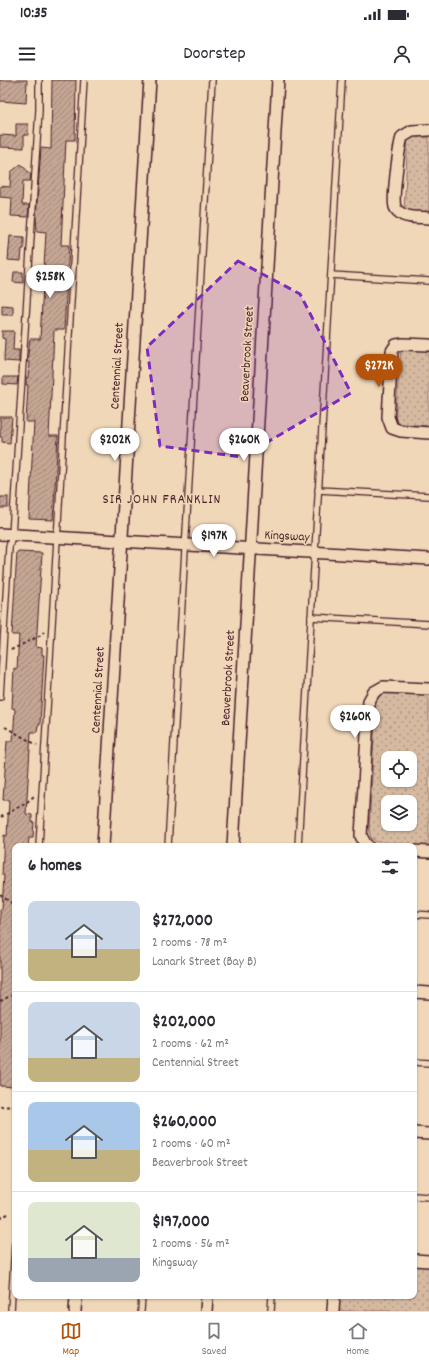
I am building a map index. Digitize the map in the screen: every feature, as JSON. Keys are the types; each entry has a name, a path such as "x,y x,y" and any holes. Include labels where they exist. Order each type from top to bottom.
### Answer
{"street":[{"name":"Centennial Street","path":"103,843 150,80"},
{"name":"Beaverbrook Street","path":"233,843 278,80"},
{"path":"429,130 412,131 402,136 398,155 395,197 395,207 400,213 413,217 429,218"},
{"path":"429,345 403,344 396,346 392,351 388,417 392,428 401,431 429,433"},
{"name":"Kingsway","path":"0,534 429,559"},
{"path":"365,843 361,836 369,701 374,692 383,687 429,689"},
{"path":"417,851 429,852"},
{"path":"417,992 429,993"},
{"path":"417,1133 429,1134"},
{"path":"417,1260 429,1261"},
{"path":"75,1311 76,1299"},
{"path":"206,1311 207,1299"},
{"path":"333,1311 334,1299"}],"lane":[{"path":"0,697 9,547 12,535 39,110 39,80"},
{"path":"38,843 84,80"},
{"path":"168,843 212,80"},
{"path":"298,843 342,80"},
{"path":"331,276 429,281"},
{"path":"318,490 429,496"},
{"path":"311,617 429,624"},
{"path":"417,914 429,915"},
{"path":"417,1062 429,1063"},
{"path":"417,1196 429,1197"},
{"path":"11,1311 12,1294"},
{"path":"141,1311 142,1299"},
{"path":"271,1311 272,1299"}],"path":[{"path":"11,650 44,632"},
{"path":"6,727 37,745"},
{"path":"1,817 26,803 34,796"},
{"path":"0,895 12,903"},
{"path":"0,1001 12,995"},
{"path":"0,1106 12,1107"},
{"path":"0,1218 8,1214"}],"highlighted area":[{"path":"238,261 300,294 351,393 242,457 160,446 147,347"}],"shaded area":[{"path":"408,136 429,137 429,213 404,211"},
{"path":"401,348 429,350 429,426 395,423"},
{"path":"385,693 429,694 429,846 417,845 417,843 377,842 371,838 369,830 376,701 380,695"},
{"path":"417,1260 429,1261 429,1311 333,1311 334,1299 417,1299"}],"building":[{"path":"0,80 27,80 26,103 0,101"},
{"path":"52,80 76,80 75,140 66,140 61,245 69,245 64,330 54,330 49,436 58,436 53,520 29,519 34,422 26,422 28,385 26,385 26,377 28,378 29,362 27,362 30,339 40,339 46,232 37,231 36,218 41,148 51,149"},
{"path":"16,124 28,124 28,135 24,135 24,148 0,147 0,135 16,136"},
{"path":"21,164 31,175 30,181 23,181 22,205 29,205 28,217 11,216 12,198 0,197 0,186 10,187 11,172"},
{"path":"10,236 24,237 24,249 22,249 21,261 8,260"},
{"path":"14,272 23,272 23,283 13,282"},
{"path":"2,305 13,306 13,315 2,315"},
{"path":"2,331 14,331 13,350 19,350 19,362 4,361 5,339 2,338"},
{"path":"3,377 18,377 17,385 3,384"},
{"path":"0,417 12,417 10,443 2,442 2,437 0,437"},
{"path":"0,497 8,497 8,508 0,508"},
{"path":"17,552 42,553 36,647 42,648 42,655 44,655 40,725 38,725 37,732 31,732 26,814 32,815 32,822 34,822 33,838 29,838 28,843 12,843 12,1087 0,1086 0,909 2,909 4,875 2,875 4,835 7,836 9,800 3,800 7,741 13,741 15,709 12,708 14,668 17,669 19,635 12,635"}],"district":[{"name":"SIR JOHN FRANKLIN","path":"162,500"}]}
